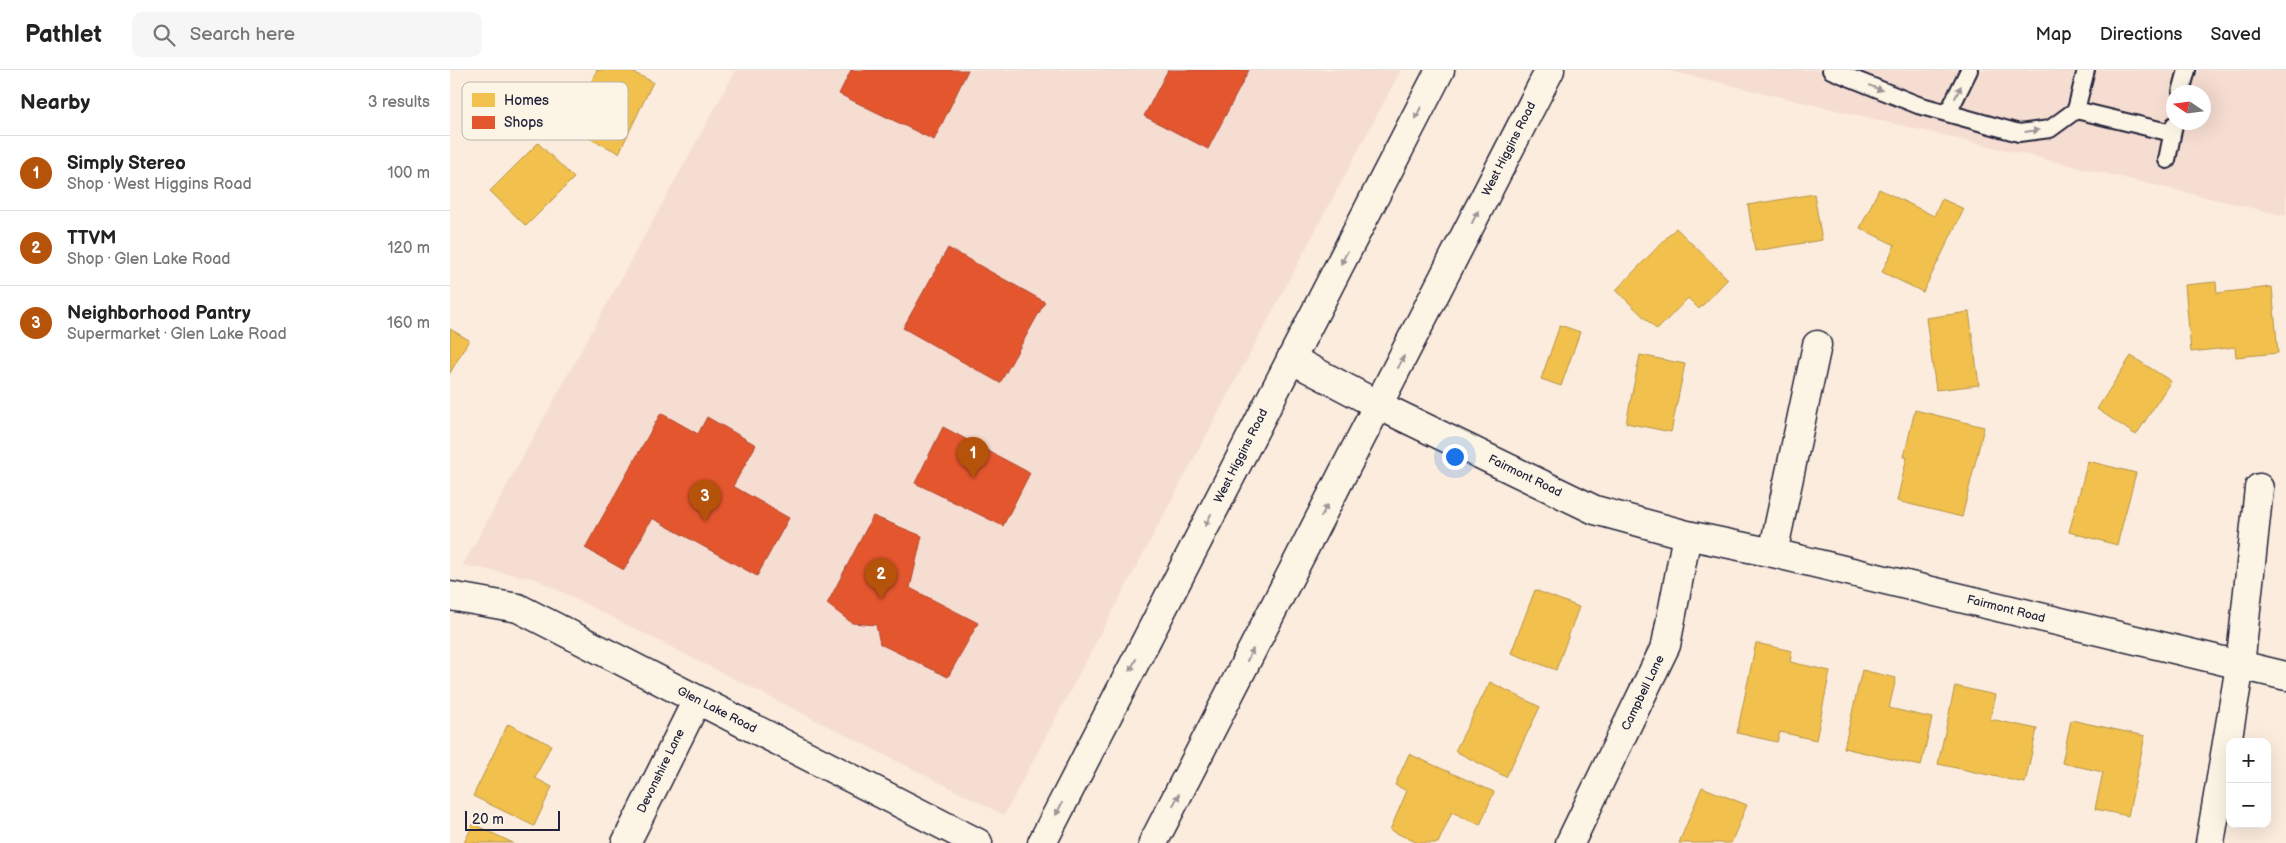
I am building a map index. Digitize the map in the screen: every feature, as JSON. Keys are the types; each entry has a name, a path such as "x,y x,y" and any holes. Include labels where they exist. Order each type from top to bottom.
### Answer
{"street":[{"name":"West Higgins Road","path":"1042,843 1440,70"},
{"name":"West Higgins Road","path":"1153,843 1550,70"},
{"path":"1773,553 1817,345"},
{"name":"Fairmont Road","path":"1291,359 1378,405 1594,510 1687,535 1773,553 2286,676"},
{"path":"2210,843 2240,666 2259,488"},
{"name":"Campbell Lane","path":"1570,843 1666,645 1687,535"},
{"name":"Glen Lake Road","path":"450,596 518,608 978,843"},
{"name":"Devonshire Lane","path":"626,843 697,700"}],"lane":[{"path":"1831,70 1918,105 2019,133 2050,129 2076,110 2086,70"},
{"path":"1948,113 1969,70"},
{"path":"2183,85 2186,70"},
{"path":"2076,110 2166,127"},
{"path":"2167,160 2173,130"}],"shaded area":[{"path":"736,70 1401,70 1004,815 536,579 463,565"},
{"path":"1666,70 2286,70 2286,216"}],"building: Homes":[{"path":"597,70 628,70 653,82 628,134 628,82 591,82"},
{"path":"593,140 625,140 619,153"},
{"path":"538,143 574,178 526,226 490,191"},
{"path":"1879,189 1934,216 1942,199 1964,209 1923,292 1882,272 1895,245 1860,228"},
{"path":"1814,194 1822,240 1755,251 1748,205"},
{"path":"1676,228 1728,279 1699,309 1688,298 1657,330 1616,290"},
{"path":"2216,282 2217,293 2272,287 2278,353 2236,357 2235,347 2191,352 2185,285"},
{"path":"1969,312 1979,385 1936,390 1926,318"},
{"path":"1560,325 1580,332 1561,386 1541,379"},
{"path":"450,329 469,340 450,373"},
{"path":"1640,355 1685,364 1671,432 1626,423"},
{"path":"2131,356 2171,381 2136,435 2097,409"},
{"path":"1915,410 1984,427 1962,517 1897,501 1907,457 1904,457"},
{"path":"2088,461 2136,473 2117,545 2069,532"},
{"path":"1535,590 1579,607 1556,670 1511,653"},
{"path":"1756,643 1792,651 1790,662 1830,671 1816,740 1780,732 1777,742 1737,733"},
{"path":"1862,670 1896,678 1889,708 1932,718 1921,766 1844,748"},
{"path":"1490,682 1540,707 1506,777 1455,751"},
{"path":"1955,686 1995,695 1990,719 2037,729 2025,783 1938,764"},
{"path":"2071,720 2145,736 2128,816 2095,809 2103,772 2062,763"},
{"path":"508,724 551,745 535,778 552,787 534,826 473,796"},
{"path":"1409,754 1494,792 1480,825 1452,812 1438,843 1418,843 1390,830 1407,791 1395,785"},
{"path":"1702,787 1747,805 1731,843 1679,843"},
{"path":"473,824 513,843 464,843"}],"building: Shops":[{"path":"851,70 968,70 934,140 839,94"},
{"path":"1168,70 1249,70 1208,149 1144,116"},
{"path":"948,248 1045,302 1000,383 903,328"},
{"path":"661,413 698,434 707,417 756,445 733,486 789,518 757,576 652,518 624,570 585,548"},
{"path":"943,427 1030,473 1003,526 915,483"},
{"path":"873,516 922,536 910,588 978,623 948,677 880,644 876,625 852,623 827,604"}],"place":[{"name":"Simply Stereo","path":"973,478"},
{"name":"Neighborhood Pantry","path":"705,521"},
{"name":"TTVM","path":"881,599"}]}
